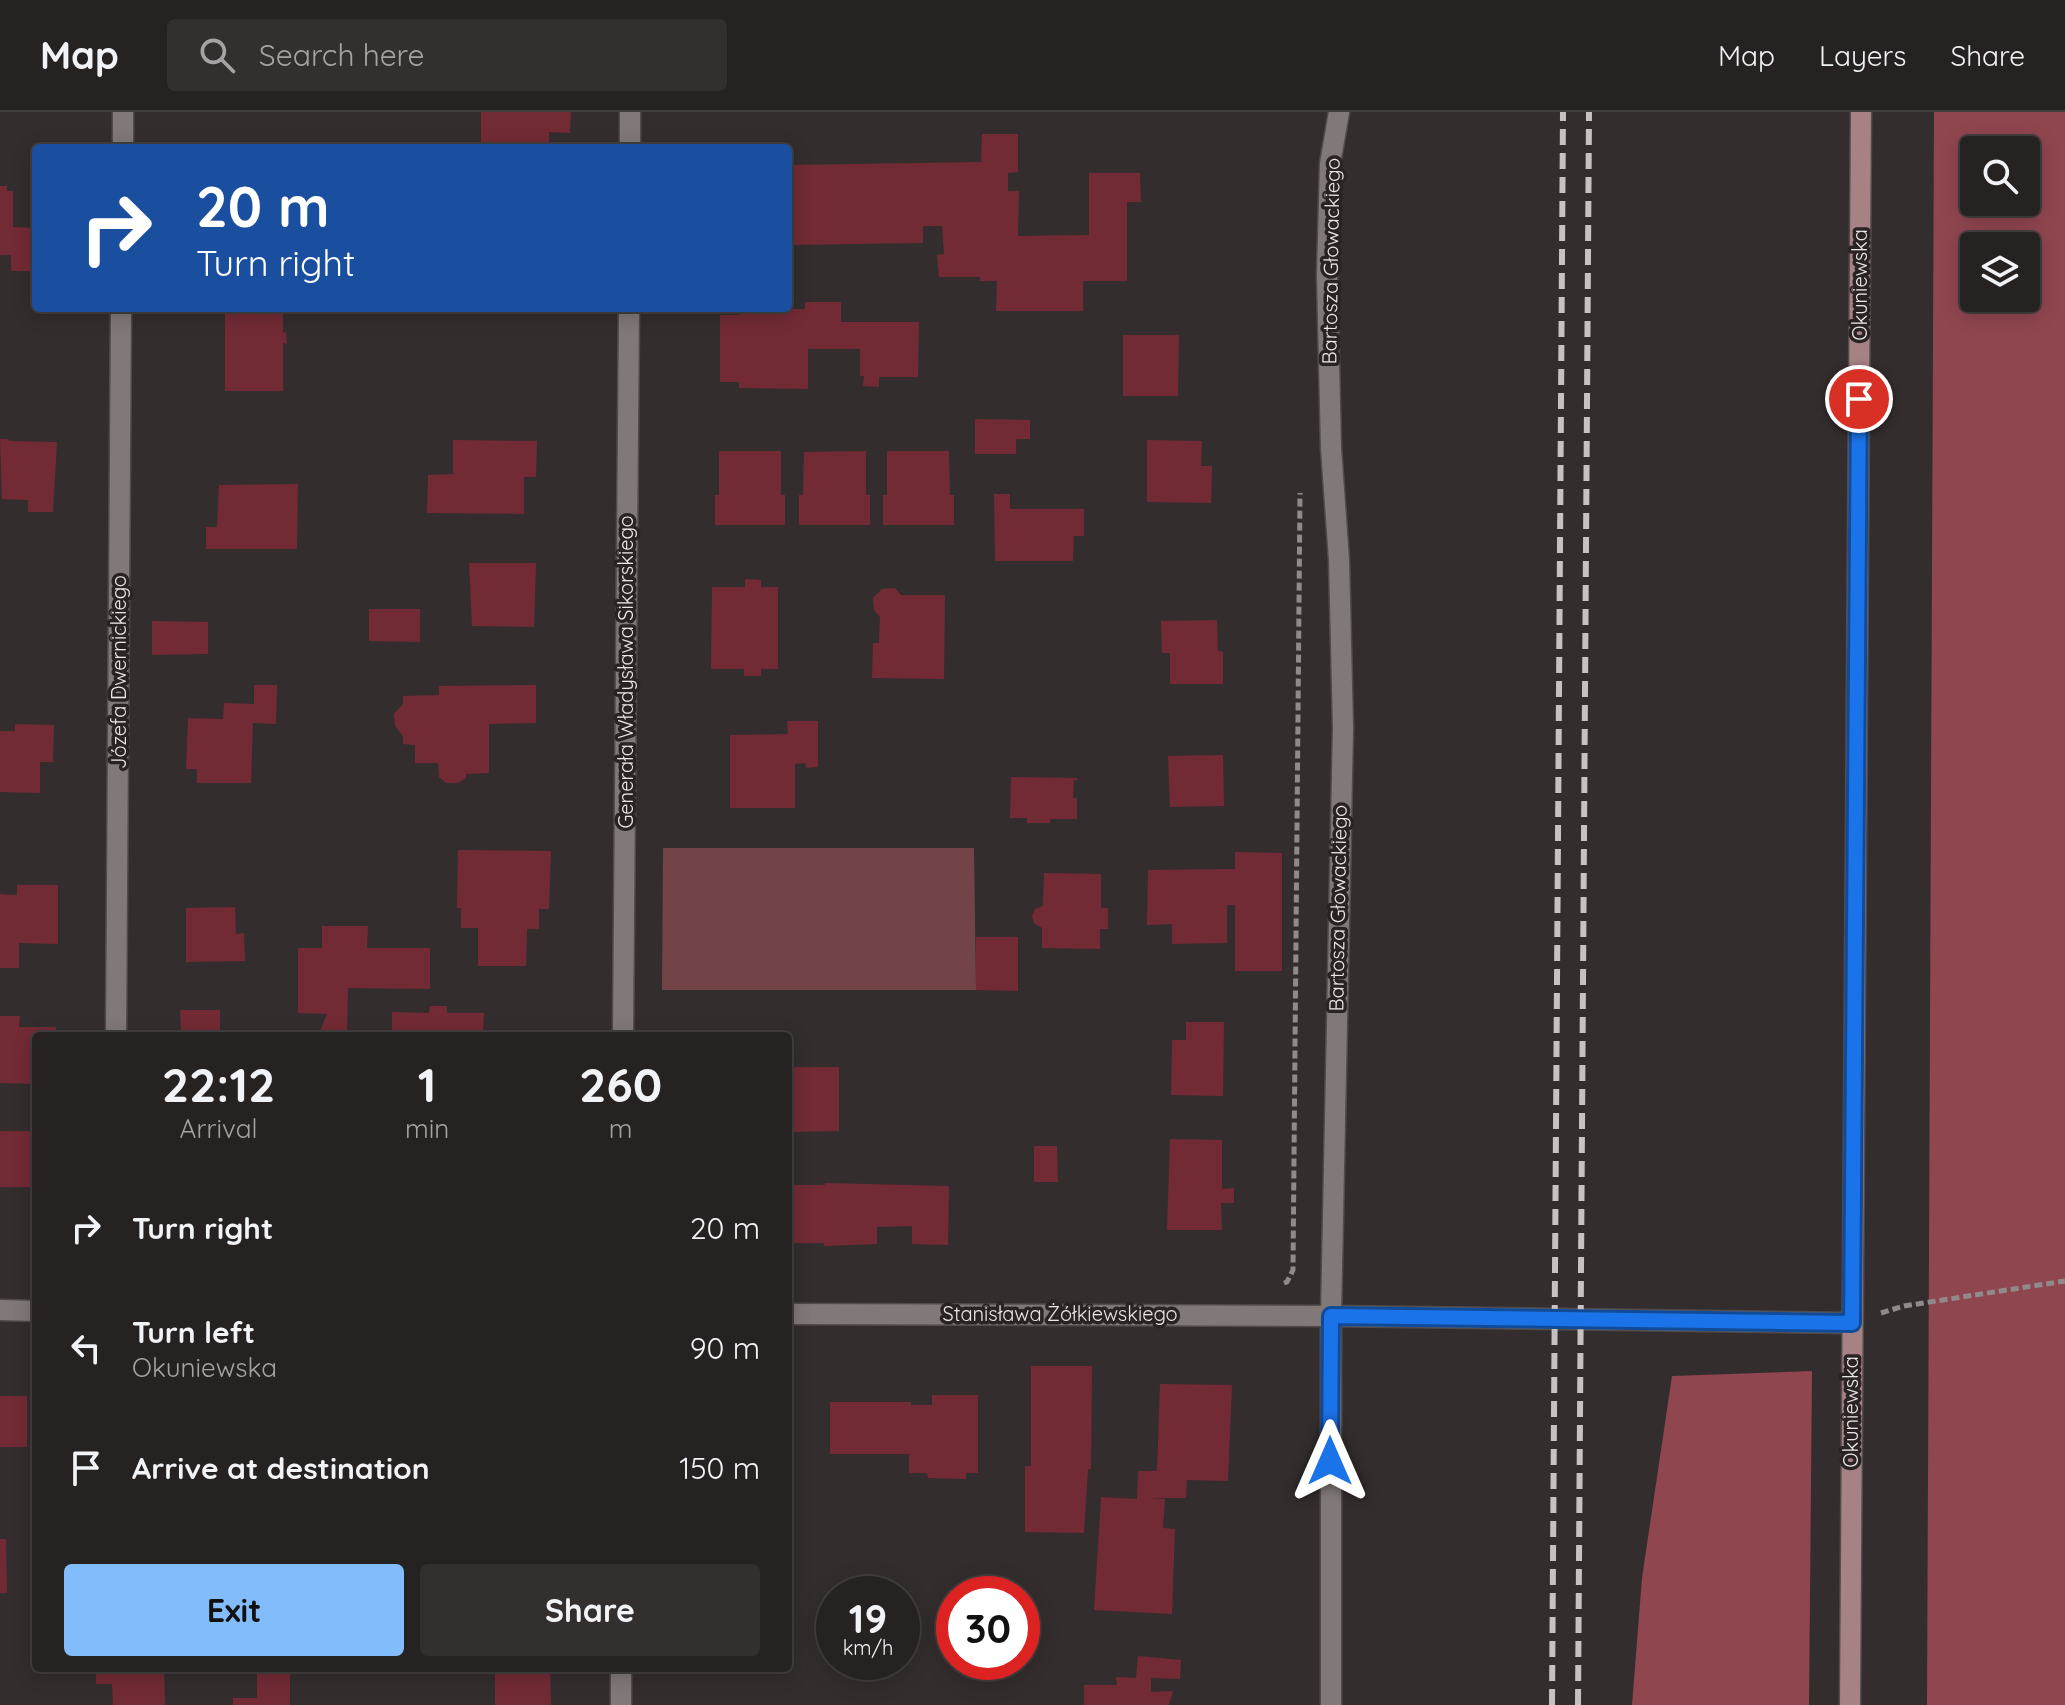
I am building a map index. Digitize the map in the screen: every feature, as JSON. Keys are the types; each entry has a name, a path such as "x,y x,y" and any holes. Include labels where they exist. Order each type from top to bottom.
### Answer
{"main road":[{"name":"Okuniewska","path":"1850,1705 1861,112"}],"street":[{"path":"123,112 123,144"},
{"path":"630,112 630,144"},
{"name":"Bartosza Głowackiego","path":"1331,1705 1331,1316 1343,728 1327,275 1330,164 1339,112"},
{"name":"Józefa Dwernickiego","path":"116,1032 121,312"},
{"name":"Generała Władysława Sikorskiego","path":"623,1032 629,312"},
{"path":"0,1310 32,1311"},
{"name":"Stanisława Żółkiewskiego","path":"792,1314 1331,1316 1852,1323"},
{"path":"621,1672 621,1705"}],"path":[{"path":"1277,1286 1287,1282 1293,1270 1300,483"},
{"path":"1852,1323 1904,1306 2065,1281"}],"shaded area":[{"path":"1934,112 2065,112 2065,1705 1927,1705"},
{"path":"663,848 974,848 976,990 662,990"},
{"path":"1812,1371 1809,1705 1632,1705 1642,1578 1672,1376"}],"building":[{"path":"481,112 571,112 570,133 549,132 549,144 481,144"},
{"path":"982,134 1018,134 1018,172 1008,173 1008,191 1019,191 1018,236 1089,235 1089,173 1140,173 1141,202 1127,202 1127,281 1083,281 1083,311 996,311 997,281 980,281 980,277 939,277 937,255 944,254 942,226 923,226 923,243 792,245 792,165 981,162"},
{"path":"0,186 7,186 7,191 13,191 13,227 32,228 32,271 11,271 11,255 0,255"},
{"path":"805,302 841,302 841,322 919,322 918,377 879,377 879,387 863,386 860,349 808,349 808,389 739,388 739,382 720,382 720,315 805,309"},
{"path":"225,312 283,312 283,333 286,332 287,344 283,343 283,391 225,391"},
{"path":"1123,335 1179,335 1178,396 1123,396"},
{"path":"975,419 1030,420 1030,439 1016,439 1016,454 975,454"},
{"path":"0,439 57,442 53,512 28,512 28,500 2,499"},
{"path":"453,440 537,441 536,477 524,477 524,514 427,513 428,475 453,474"},
{"path":"1147,440 1202,441 1201,466 1212,466 1211,503 1147,502"},
{"path":"719,451 781,451 785,525 715,525"},
{"path":"866,451 870,525 799,525 804,452"},
{"path":"887,451 949,451 954,525 883,525"},
{"path":"298,484 297,549 206,549 206,527 217,527 219,485"},
{"path":"994,494 1010,494 1010,509 1084,509 1084,536 1074,536 1073,561 995,561"},
{"path":"469,563 536,563 534,627 472,626"},
{"path":"745,579 761,580 761,587 778,587 778,669 761,669 761,676 744,676 744,669 711,669 712,587 745,587"},
{"path":"895,588 901,595 945,595 944,679 872,678 873,643 879,643 880,617 874,610 873,598 882,589"},
{"path":"369,609 420,609 420,642 369,641"},
{"path":"1217,620 1218,651 1223,652 1223,684 1170,684 1170,653 1162,653 1161,621"},
{"path":"152,621 208,622 208,654 152,655"},
{"path":"254,685 277,685 276,724 253,723 251,783 197,783 197,769 186,769 188,718 223,719 224,703 254,704"},
{"path":"536,685 536,723 489,724 489,773 466,774 466,778 458,783 446,783 439,777 438,763 415,763 415,745 403,744 403,736 395,726 394,714 403,704 403,696 439,695 439,686"},
{"path":"787,721 818,721 818,767 806,768 805,763 795,764 795,808 730,808 730,735 788,734"},
{"path":"15,724 54,725 53,762 40,762 40,793 0,792 0,731 15,731"},
{"path":"1223,755 1224,806 1170,807 1168,756"},
{"path":"1011,777 1077,778 1077,781 1074,780 1073,798 1077,798 1077,819 1027,823 1027,818 1010,818"},
{"path":"458,850 551,851 549,909 539,909 539,929 527,929 526,966 478,966 478,928 461,928 461,908 457,908"},
{"path":"1235,852 1282,853 1282,971 1235,971 1235,905 1227,905 1227,943 1172,944 1172,924 1147,925 1148,870 1235,869"},
{"path":"1044,873 1101,874 1101,908 1108,908 1108,929 1100,929 1100,949 1042,948 1042,928 1034,923 1032,916 1035,909 1043,906"},
{"path":"17,885 58,885 58,944 19,943 19,968 0,968 0,894 17,895"},
{"path":"235,907 236,934 244,933 245,961 186,962 186,908"},
{"path":"322,926 368,926 367,948 430,948 430,989 348,988 347,1032 320,1032 327,1014 298,1013 298,948 322,948"},
{"path":"976,937 1018,937 1018,991 976,990"},
{"path":"430,1006 447,1006 447,1013 484,1013 483,1032 392,1032 392,1012 429,1013"},
{"path":"180,1010 220,1010 220,1032 181,1032"},
{"path":"0,1016 20,1016 19,1027 56,1027 56,1032 32,1032 32,1084 0,1083"},
{"path":"1186,1022 1224,1022 1223,1096 1171,1095 1172,1040 1186,1040"},
{"path":"793,1067 839,1067 839,1131 792,1132"},
{"path":"0,1131 32,1131 32,1187 0,1187"},
{"path":"1170,1139 1222,1140 1222,1189 1234,1188 1234,1203 1221,1203 1222,1230 1167,1230"},
{"path":"1034,1146 1057,1146 1058,1182 1034,1182"},
{"path":"792,1185 949,1186 948,1245 912,1244 912,1226 877,1227 877,1244 824,1246 824,1243 792,1243"},
{"path":"1031,1366 1092,1366 1091,1469 1088,1469 1084,1533 1025,1532 1025,1466 1031,1466"},
{"path":"1160,1384 1232,1385 1228,1481 1187,1480 1186,1498 1150,1498 1165,1499 1163,1528 1175,1529 1172,1614 1094,1610 1101,1497 1137,1499 1138,1471 1157,1471"},
{"path":"932,1395 978,1395 978,1473 966,1473 966,1479 928,1478 927,1473 909,1473 909,1454 830,1454 830,1402 932,1405"},
{"path":"0,1396 27,1396 27,1447 0,1447"},
{"path":"0,1539 6,1539 7,1593 0,1593"},
{"path":"1138,1656 1181,1660 1180,1679 1151,1678 1151,1692 1173,1691 1169,1705 1084,1705 1084,1685 1117,1685 1116,1677 1136,1678"},
{"path":"96,1672 164,1672 165,1705 113,1705 112,1684 96,1684"},
{"path":"257,1672 290,1672 290,1705 233,1705 233,1698 257,1698"},
{"path":"495,1672 550,1672 551,1705 495,1705"}],"railway":[{"path":"1552,1705 1563,112"},
{"path":"1578,1705 1589,112"}],"route":[{"path":"1330,1461 1331,1316 1852,1323 1859,399"}]}
